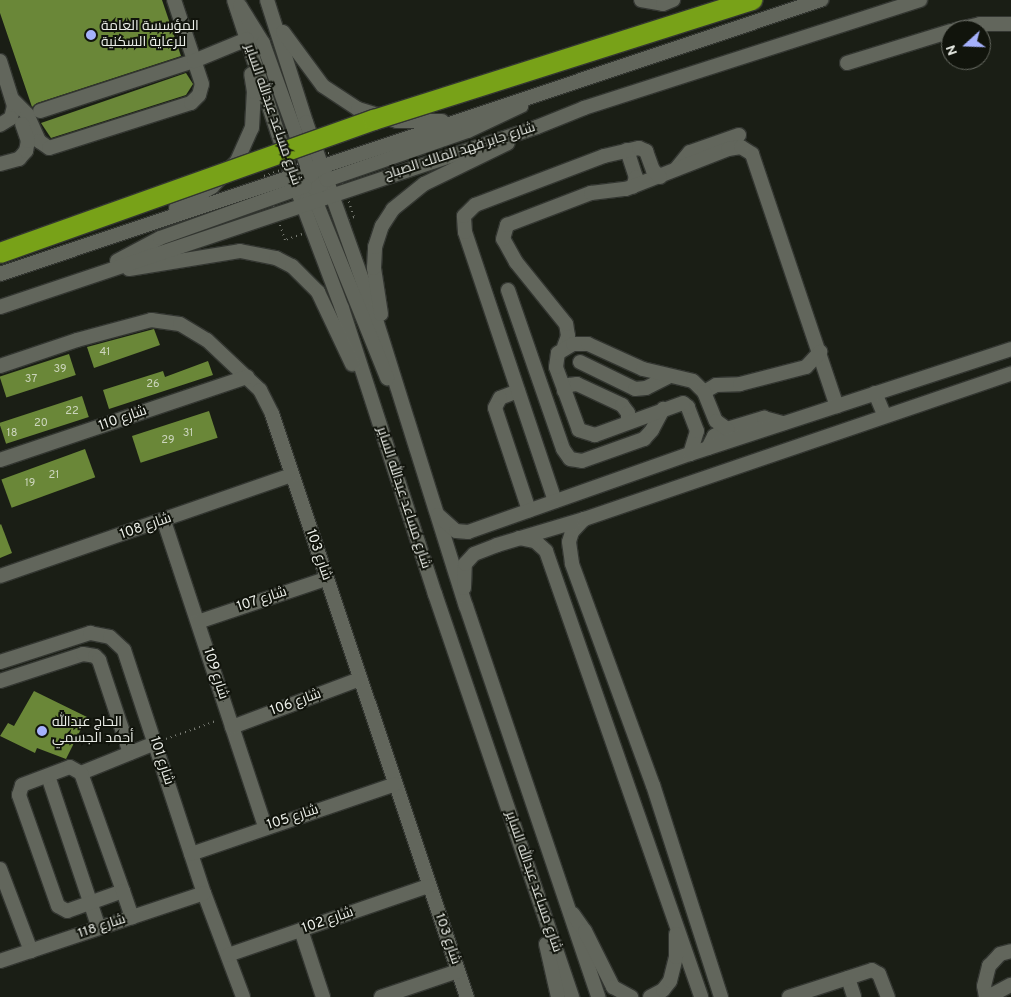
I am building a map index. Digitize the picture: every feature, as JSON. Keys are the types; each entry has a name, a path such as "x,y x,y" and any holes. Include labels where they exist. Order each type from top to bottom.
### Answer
{"highway":[{"path":"0,253 374,120 752,0"}],"street":[{"path":"13,103 32,124 42,145 53,148 191,103 201,90 194,60 174,0"},
{"path":"234,0 251,20 263,43 376,356 401,405"},
{"name":"شارع مساعد عبدالله الساير","path":"234,0 292,176 313,183 332,195 384,344 434,511 566,907 598,997"},
{"name":"شارع مساعد عبدالله الساير","path":"267,0 273,17 313,183 303,205 342,308 374,409 572,997"},
{"path":"641,0 653,4 673,0"},
{"path":"313,183 461,120 821,0"},
{"name":"شارع جابر فهد المالك الصباح","path":"332,195 536,127 584,108 920,0"},
{"path":"273,17 309,71 340,99 358,109 397,121 461,120"},
{"path":"991,24 1011,24"},
{"path":"847,63 941,34"},
{"path":"40,111 194,60 247,40 254,110 246,145 226,175 212,187 159,219"},
{"path":"0,61 13,103 27,137 28,148 19,159 0,164"},
{"path":"102,272 160,238 483,125 545,92"},
{"path":"0,124 11,118 13,103"},
{"path":"0,124 10,125 18,131 21,144 17,152 0,158"},
{"path":"384,344 374,268 375,246 382,226 393,209 424,184 536,127"},
{"path":"675,170 690,152 742,134 752,154 836,401"},
{"path":"752,154 742,148 732,147 633,187 603,191 510,221 503,234 505,243 526,277 563,319 568,336 564,348 555,360 575,426 583,433 595,435 663,408 684,405 694,396 705,394 716,385 740,384 806,367 820,352"},
{"path":"555,502 465,232 464,216 475,205 627,150 644,149 653,170 660,177"},
{"path":"627,150 636,177 633,187"},
{"path":"0,274 159,219 292,176"},
{"path":"530,205 585,187 603,191"},
{"path":"0,307 303,205"},
{"path":"102,272 150,267 240,251 258,253 292,266 318,292 374,409"},
{"path":"511,288 534,344 533,361 563,449 573,460 582,461 644,439 652,430 663,408"},
{"name":"شارع 103","path":"0,366 77,340 151,320 180,324 207,340 260,390 272,414 428,886 467,997"},
{"path":"564,348 573,344 588,344 627,364 673,378 693,381 705,394 716,421 727,429"},
{"path":"708,448 714,436 727,429 836,401 876,393 1011,350"},
{"path":"581,359 632,381 650,386 673,378"},
{"path":"466,606 465,564 474,554 518,538 584,519 1011,374"},
{"name":"شارع 110","path":"0,460 247,377"},
{"path":"673,378 682,390 684,405 697,435 690,454"},
{"path":"564,391 568,385 577,384 622,405 628,412 628,422"},
{"path":"518,392 500,398 496,408 530,510"},
{"path":"876,393 885,416"},
{"path":"434,511 456,531 468,532 783,423 836,401"},
{"path":"769,418 783,423"},
{"name":"شارع 108","path":"0,576 164,521 291,474"},
{"path":"584,519 572,532 569,542 572,564 653,785 721,997"},
{"name":"شارع 109","path":"164,521 265,827"},
{"path":"490,524 491,535 497,545"},
{"path":"518,538 535,541 546,550 632,792 701,997"},
{"name":"شارع 107","path":"198,622 326,579"},
{"name":"شارع 101","path":"2,661 90,633 110,637 124,650 204,893 243,997"},
{"path":"2,661 4,680 83,654 95,656 130,753"},
{"name":"شارع 106","path":"230,722 360,679"},
{"path":"81,773 155,743"},
{"path":"123,891 67,911 58,906 19,795 22,785 70,768 81,773 123,891 132,917"},
{"path":"48,776 99,928"},
{"path":"632,792 640,781 653,785"},
{"name":"شارع 105","path":"191,854 265,827 395,784"},
{"path":"0,869 31,951"},
{"name":"شارع 102","path":"228,955 428,886"},
{"path":"536,892 558,997"},
{"name":"شارع 118","path":"0,961 204,893"},
{"path":"566,907 586,932 613,988 630,997"},
{"path":"650,997 663,990 670,981 676,957 676,933 671,909"},
{"path":"302,930 322,997"},
{"path":"1011,951 1000,954 989,966 984,986 987,997 1011,985"},
{"path":"789,997 875,970 888,997"},
{"path":"382,997 458,971"},
{"path":"848,978 854,997"}],"path":[{"path":"155,743 230,722"}],"building":[{"name":"المؤسسة العامة للرعاية السكنية","path":"0,0 162,0 181,56 37,103 32,107 0,13"},
{"name":"المؤسسة العامة للرعاية السكنية","path":"186,73 193,84 186,95 51,138 41,123"},
{"path":"154,329 160,345 94,368 87,347"},
{"path":"69,354 76,375 6,397 0,376"},
{"path":"208,361 213,375 109,409 103,390 163,371 165,377"},
{"path":"82,396 89,417 6,444 0,423"},
{"path":"209,411 218,438 141,463 132,436"},
{"path":"85,449 95,477 12,508 1,479"},
{"path":"0,525 12,553 0,558"},
{"name":"الحاج عبدالله أحمد الجسمي","path":"34,691 87,717 66,759 37,748 35,753 0,736 8,723 14,726"}],"place":[{"name":"المؤسسة العامة للرعاية السكنية","path":"91,35"},
{"name":"الحاج عبدالله أحمد الجسمي","path":"42,731"}]}
